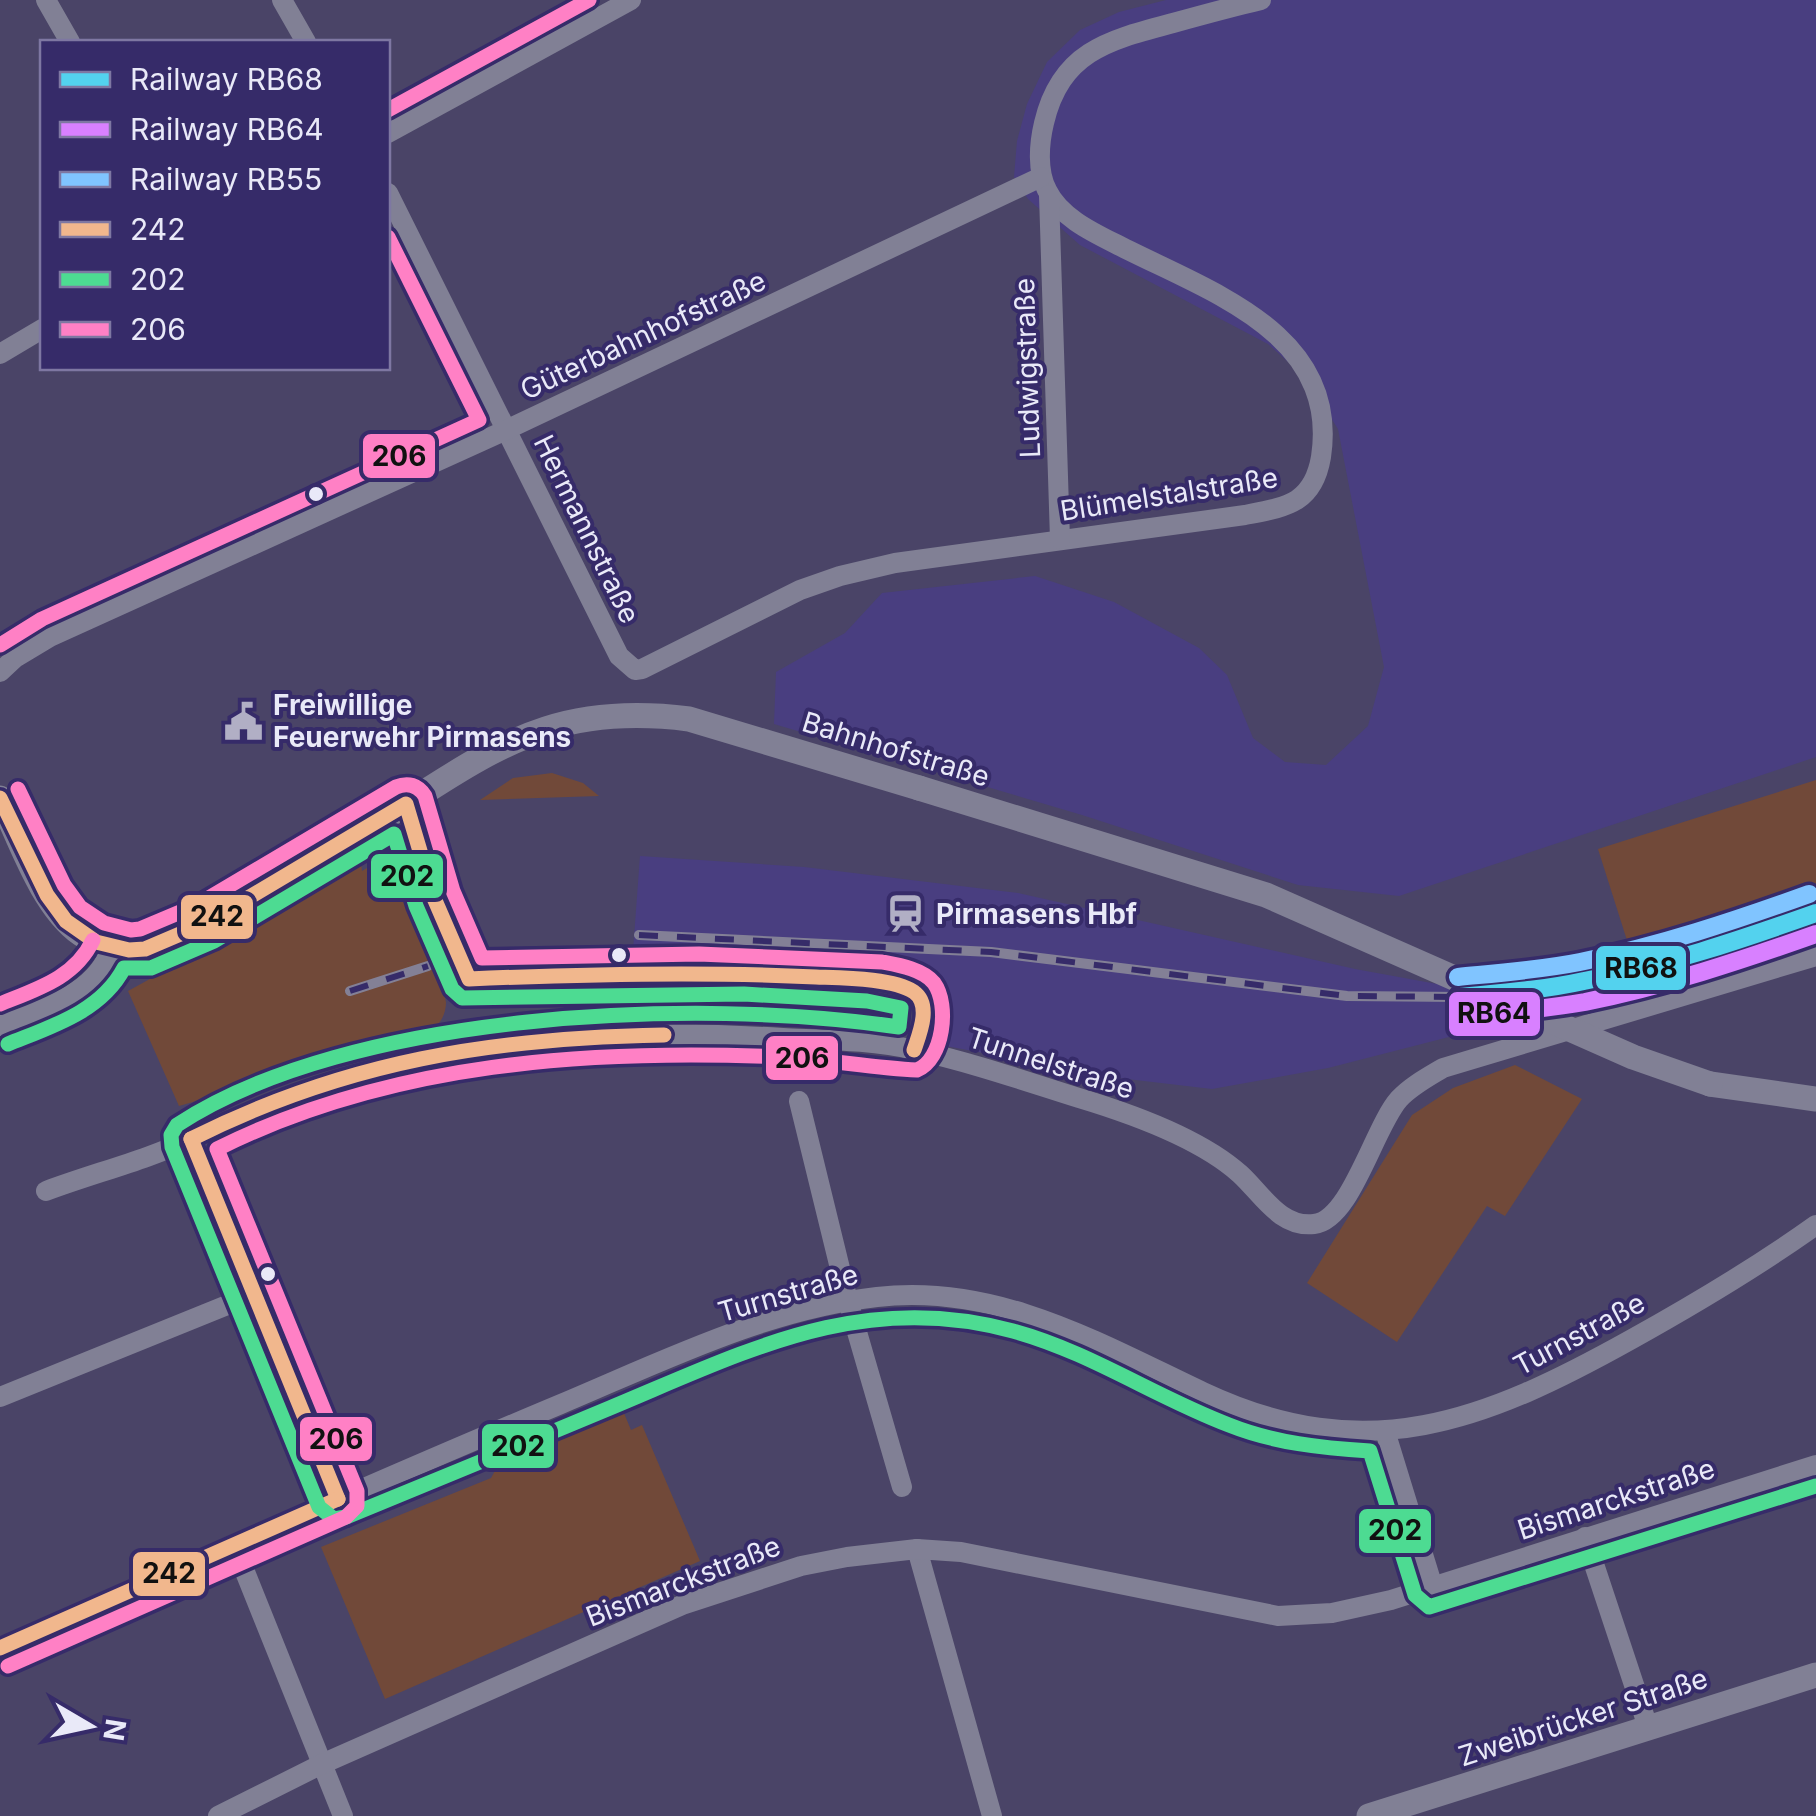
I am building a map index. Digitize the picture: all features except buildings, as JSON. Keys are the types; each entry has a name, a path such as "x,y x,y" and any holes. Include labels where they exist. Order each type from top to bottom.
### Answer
{"street":[{"path":"46,0 69,40"},
{"path":"282,0 305,40"},
{"path":"390,132 631,0"},
{"path":"1045,186 1042,130 1049,103 1061,78 1078,61 1120,37 1261,0"},
{"name":"Güterbahnhofstraße","path":"0,672 50,637 1045,186"},
{"name":"Blümelstalstraße","path":"635,670 652,666 764,606 840,576 895,563 1280,508 1296,501 1314,484 1322,448 1317,388 1288,343 1231,303 1082,227 1045,186"},
{"name":"Ludwigstraße","path":"1045,186 1060,539"},
{"name":"Hermannstraße","path":"390,197 619,656 635,670"},
{"path":"0,354 40,330"},
{"name":"Bahnhofstraße","path":"111,948 145,949 206,923 505,746 574,722 658,715 689,720 919,788 1266,895 1633,1057 1710,1084 1816,1099"},
{"path":"0,798 47,895 66,921 82,935 111,948 106,962 87,984 0,1026"},
{"name":"Tunnelstraße","path":"46,1190 191,1139 294,1094 452,1052 609,1035 742,1036 860,1042 914,1050 1093,1102 1204,1151 1237,1172 1282,1216 1296,1224 1311,1224 1323,1222 1346,1198 1384,1120 1400,1098 1443,1068 1816,956"},
{"path":"799,1100 848,1301 902,1488"},
{"path":"191,1139 338,1499"},
{"name":"Turnstraße","path":"0,1648 338,1499 690,1351 788,1316 848,1301 880,1296 929,1296 994,1305 1066,1326 1206,1394 1256,1413 1341,1430 1385,1431 1457,1420 1539,1390 1698,1300 1816,1224"},
{"path":"0,1397 252,1295"},
{"path":"1385,1431 1433,1587"},
{"name":"Bismarckstraße","path":"218,1816 322,1764 697,1600 801,1566 917,1549 992,1558 1278,1616 1362,1608 1816,1465"},
{"path":"1585,1537 1648,1727"},
{"path":"235,1547 342,1816"},
{"path":"917,1549 992,1816"},
{"name":"Zweibrücker Straße","path":"1369,1816 1424,1808 1648,1727 1816,1675"}],"shaded area":[{"path":"1166,0 1816,0 1816,757 1399,896 1298,885 1082,815 774,724 776,672 845,633 882,593 1035,576 1114,602 1199,648 1227,675 1253,738 1285,762 1326,765 1368,726 1384,667 1338,429 1305,377 1268,344 1080,245 1028,199 1014,177 1017,141 1027,104 1047,62 1080,30 1119,12"},
{"path":"552,773 583,783 599,796 480,800 513,778"},
{"path":"1816,780 1816,894 1631,953 1598,849"},
{"path":"640,856 804,867 1018,893 1437,984 1528,987 1717,950 1785,927 1791,942 1722,967 1328,1068 1212,1089 1110,1077 946,1046 941,1039 933,986 918,967 633,951"},
{"path":"380,860 396,864 411,893 446,1002 438,1025 427,1035 179,1106 128,991 361,863 362,871"},
{"path":"1515,1065 1582,1099 1505,1216 1487,1206 1397,1342 1307,1283 1412,1115 1453,1088"},
{"path":"621,1406 631,1430 642,1425 700,1561 385,1699 321,1547 491,1478 503,1456"}],"railway":[{"path":"639,935 991,952 1347,996 1460,997"},
{"path":"350,991 428,966"}],"rail line":[{"name":"RB55","path":"1458,977 1609,956 1809,894"},
{"name":"RB68","path":"1460,997 1553,987 1614,975 1816,913"},
{"name":"RB64","path":"1462,1017 1614,996 1816,934"}],"transit line":[{"name":"206","path":"390,109 589,0"},
{"name":"206","path":"0,645 42,619 479,420 390,241"},
{"name":"206","path":"8,1666 346,1517 357,1506 357,1491 217,1149 283,1120 352,1097 492,1067 636,1056 709,1055 798,1058 917,1070 933,1055 943,1018 939,993 929,978 910,968 882,962 699,954 482,958 453,891 425,796 409,785 396,787 197,905 131,930 104,923 80,907 64,885 18,789"},
{"name":"242","path":"0,798 47,895 66,921 96,942 129,950 145,949 206,923 406,804 434,898 469,979 686,974 880,981 905,987 922,1004 923,1020 914,1050"},
{"name":"202","path":"8,1044 88,1007 124,968 151,968 214,941 394,834 416,906 452,989 462,998 744,994 867,1001 901,1008 899,1027 818,1018 628,1015 528,1022 429,1036 335,1057 249,1087 177,1125 171,1135 172,1147 319,1507 334,1519 754,1349 803,1333 904,1318 957,1320 1013,1331 1069,1351 1246,1431 1298,1444 1370,1451 1415,1595 1429,1607 1816,1486"},
{"name":"206","path":"0,1004 65,973 93,940"},
{"name":"242","path":"191,1139 306,1090 421,1059 539,1042 664,1035"},
{"name":"242","path":"191,1139 338,1499"},
{"name":"242","path":"0,1648 338,1499"}],"place":[{"name":"Freiwillige Feuerwehr Pirmasens","path":"243,721"},
{"name":"Pirmasens Hbf","path":"906,914"}]}
